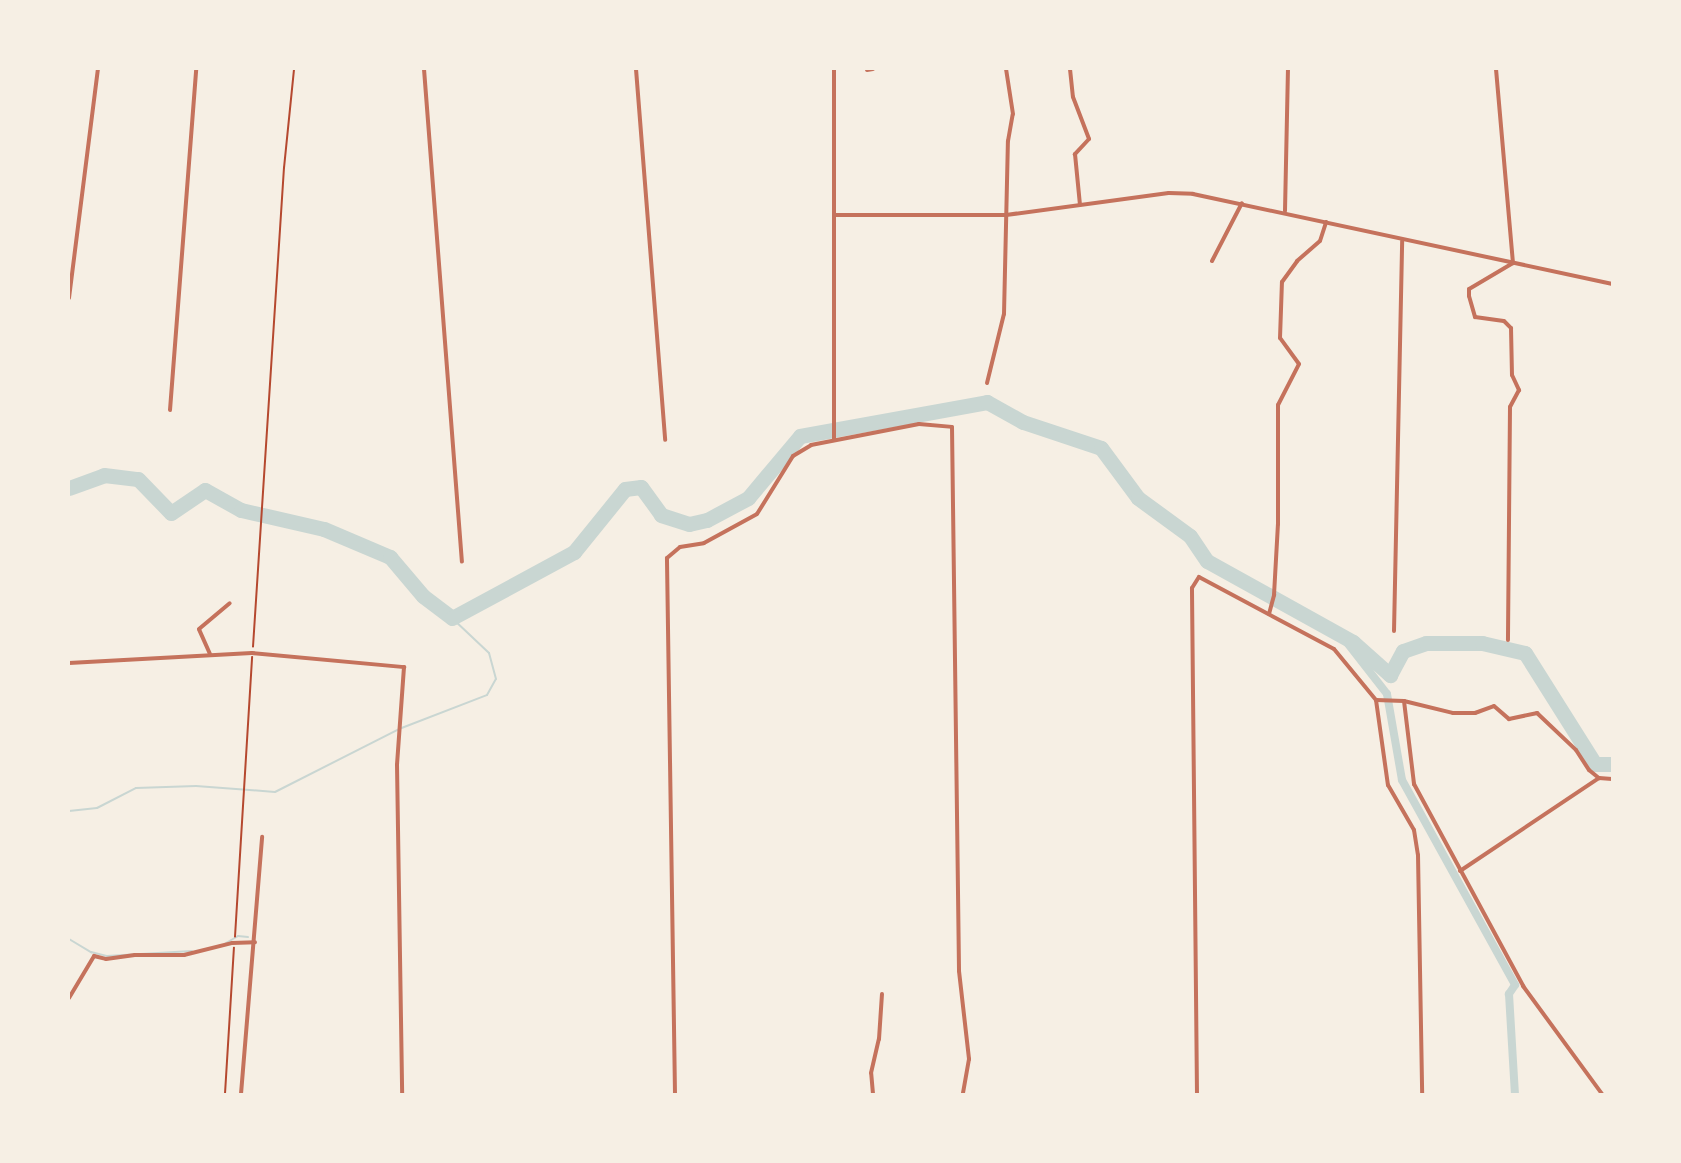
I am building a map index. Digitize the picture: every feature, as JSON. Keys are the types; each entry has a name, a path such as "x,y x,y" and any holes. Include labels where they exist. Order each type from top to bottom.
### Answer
{"street":[{"path":"69,298 98,69"},
{"path":"170,410 196,69"},
{"path":"424,69 462,562"},
{"path":"636,69 665,440"},
{"path":"834,69 834,440"},
{"path":"867,70 873,69"},
{"path":"987,383 1004,314 1008,141 1013,114 1006,69"},
{"path":"1070,69 1072,97 1089,139 1075,154 1080,205"},
{"path":"1285,211 1288,69"},
{"path":"1496,69 1513,263"},
{"path":"835,215 1006,215 1169,193 1285,211 1402,241 1612,284"},
{"path":"1212,261 1242,203"},
{"path":"1269,614 1275,594 1278,405 1299,364 1280,338 1282,282 1298,261 1320,241 1326,222"},
{"path":"1394,631 1402,241"},
{"path":"1508,640 1510,407 1519,390 1512,375 1511,328 1504,321 1475,317 1469,289 1513,263"},
{"path":"675,1094 667,558 680,547 704,543 757,514 793,456 811,445 920,424 952,427 959,971 969,1059 963,1094"},
{"path":"1197,1094 1192,588 1199,577 1334,649 1376,700 1388,785 1414,830 1418,855 1422,1094"},
{"path":"210,654 199,629 230,603"},
{"path":"69,663 252,653 404,667 397,765 402,1094"},
{"path":"1376,700 1404,701 1453,713 1475,712 1494,706 1509,719 1536,713 1599,778"},
{"path":"1404,701 1414,784 1522,986 1602,1094"},
{"path":"1460,871 1599,778 1612,779"},
{"path":"241,1094 262,837"},
{"path":"69,998 94,956 106,959 135,955 184,955 232,943 255,942"},
{"path":"873,1094 871,1074 879,1039 882,994"}],"path":[{"path":"261,524 284,168 294,69"},
{"path":"225,1094 245,777"}],"waterway":[{"path":"69,488 104,475 138,479 171,513 205,490 241,510 324,529 390,557 423,596 452,618 574,552 625,489 641,487 661,515 689,524 707,520 748,498 800,436 987,402 1023,422 1101,448 1138,498 1190,536 1207,561 1353,642 1390,675 1403,651 1426,643 1482,643 1525,653 1595,764 1612,764"},
{"path":"69,811 97,808 136,788 196,786 275,792 399,729 487,695 496,679 489,653 452,618"},
{"path":"1345,640 1387,694 1402,780 1515,985 1509,994 1515,1094"},
{"path":"226,943 238,936 248,937"},
{"path":"69,939 91,952 107,956 192,951"}]}
